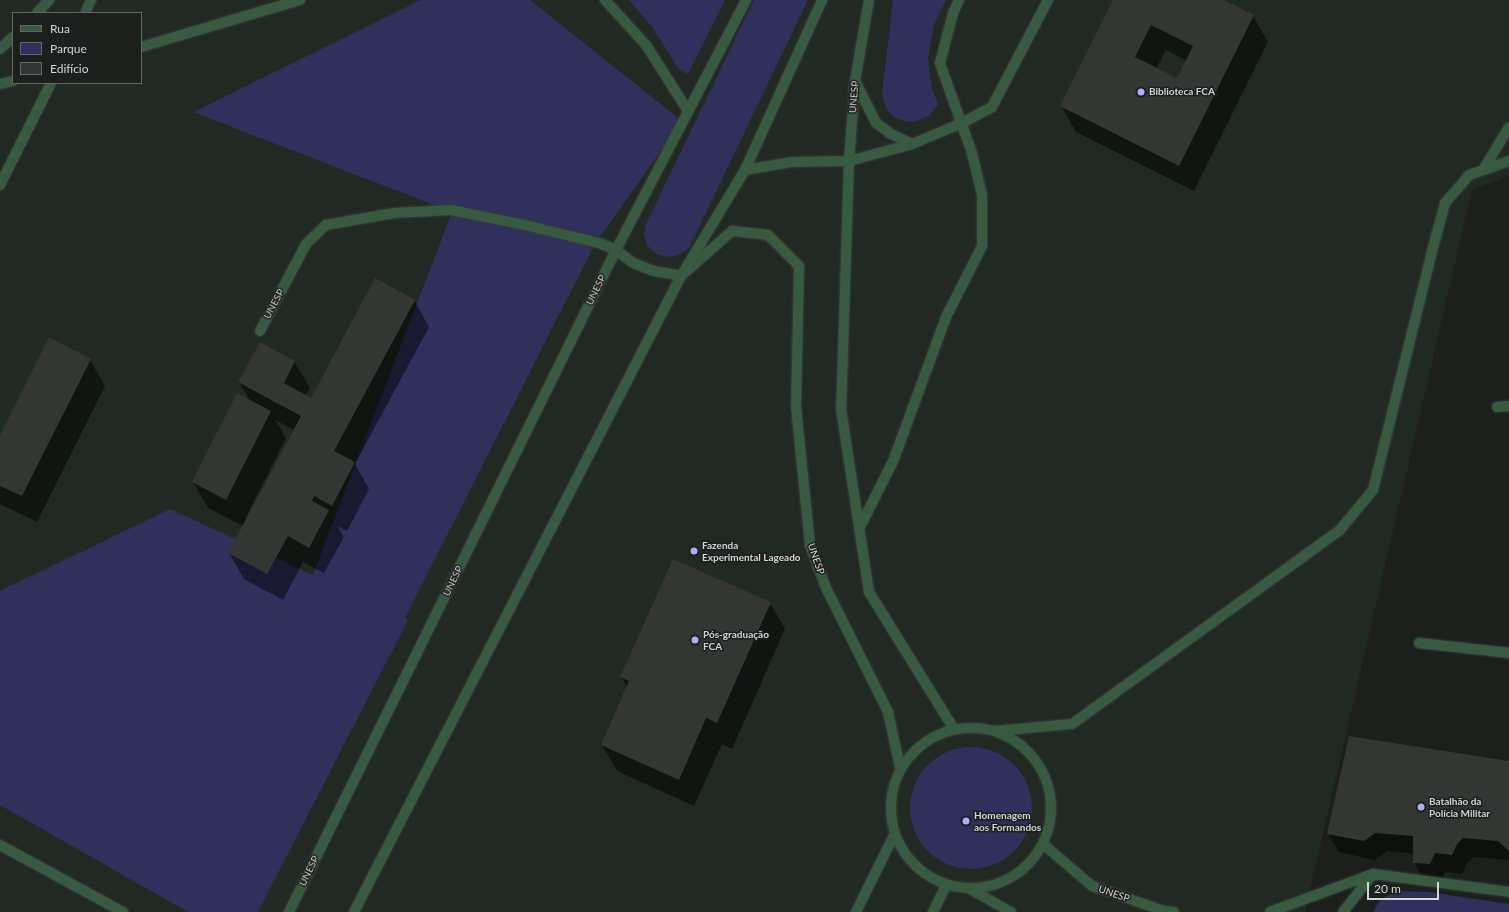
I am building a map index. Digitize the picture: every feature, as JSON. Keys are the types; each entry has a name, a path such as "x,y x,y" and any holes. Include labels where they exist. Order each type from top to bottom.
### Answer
{"street":[{"path":"38,12 49,0"},
{"path":"85,12 91,0"},
{"path":"142,47 300,0"},
{"path":"605,0 646,45 688,111"},
{"name":"UNESP","path":"289,912 616,250 746,0"},
{"name":"UNESP","path":"354,912 681,276 745,170 822,0"},
{"name":"UNESP","path":"869,0 855,81 849,161 841,409 869,592 954,729"},
{"path":"859,529 896,453 946,317 982,246 982,195 972,153 940,63 953,13 959,0"},
{"path":"745,170 792,162 849,161 912,144 962,123 992,107 1048,0"},
{"path":"0,48 12,39"},
{"path":"0,84 12,81"},
{"path":"855,81 876,123 891,134 912,144"},
{"path":"0,185 50,84"},
{"path":"1483,170 1509,127"},
{"path":"995,731 1072,724 1339,531 1373,490 1430,256 1445,203 1469,175 1509,161"},
{"name":"UNESP","path":"260,331 306,244 326,225 394,213 451,210 525,225 599,243 616,250 633,262 654,271 681,276"},
{"name":"UNESP","path":"681,276 732,231 768,235 799,266 796,407 810,545 826,588 888,712 900,767"},
{"path":"1497,407 1509,406"},
{"path":"1419,643 1509,653"},
{"path":"974,727 995,731 1014,740 1020,745 1031,755 1043,773 1050,794 1051,820 1043,844 1030,863 1013,877 993,886 970,889 946,885 924,874 906,857 894,835 890,812 892,789 900,767 915,749 934,736 954,729 974,727"},
{"path":"856,912 894,835"},
{"name":"UNESP","path":"1043,844 1092,886 1164,911 1174,912"},
{"path":"0,845 123,912"},
{"path":"1270,912 1373,874 1509,892"},
{"path":"1343,912 1373,874"},
{"path":"934,912 946,885"},
{"path":"970,889 1011,912"}],"shaded area":[{"name":"Fazenda Experimental Lageado","path":"0,0 1509,0 1509,176 1472,190 1305,912 0,912"}],"green space":[{"path":"421,0 530,0 682,121 595,244 405,618 408,620 258,912 188,912 0,805 0,591 170,509 313,575 452,212 193,112"},
{"path":"629,0 725,0 688,74 678,68 653,28"},
{"path":"754,0 808,0 689,248 681,254 672,257 663,256 654,252 647,245 644,235 645,226"},
{"path":"893,0 946,0 934,25 928,58 932,89 938,104 929,116 915,122 896,118 888,111 884,103 882,93"},
{"path":"971,747 994,752 1014,765 1027,785 1032,808 1027,831 1014,851 994,864 971,869 948,864 928,851 915,831 910,808 915,785 928,765 948,752"},
{"path":"1397,891 1429,892 1509,904 1509,912 1373,912 1380,900"}],"building":[{"name":"Biblioteca FCA","path":"1113,0 1224,0 1254,15 1179,166 1060,106","holes":["1151,25 1193,46 1177,78 1135,57"]},
{"path":"375,278 415,300 334,451 355,462 332,506 314,496 312,501 329,510 309,548 288,536 267,574 228,553 301,416 238,382 260,342 295,361 284,383 311,398"},
{"path":"49,337 91,359 22,496 0,486 0,435"},
{"path":"237,393 271,411 226,500 192,482"},
{"name":"Pós-graduação FCA","path":"673,559 771,602 717,723 706,718 679,780 601,745 629,681 620,677"},
{"name":"Batalhão da Polícia Militar","path":"1349,736 1509,761 1509,851 1498,841 1463,838 1457,844 1452,855 1435,853 1430,864 1413,863 1413,836 1375,833 1364,841 1327,834"}],"place":[{"name":"Biblioteca FCA","path":"1141,92"},
{"name":"Fazenda Experimental Lageado","path":"694,551"},
{"name":"Pós-graduação FCA","path":"695,640"},
{"name":"Batalhão da Polícia Militar","path":"1421,807"},
{"name":"Homenagem aos Formandos","path":"966,821"}]}
